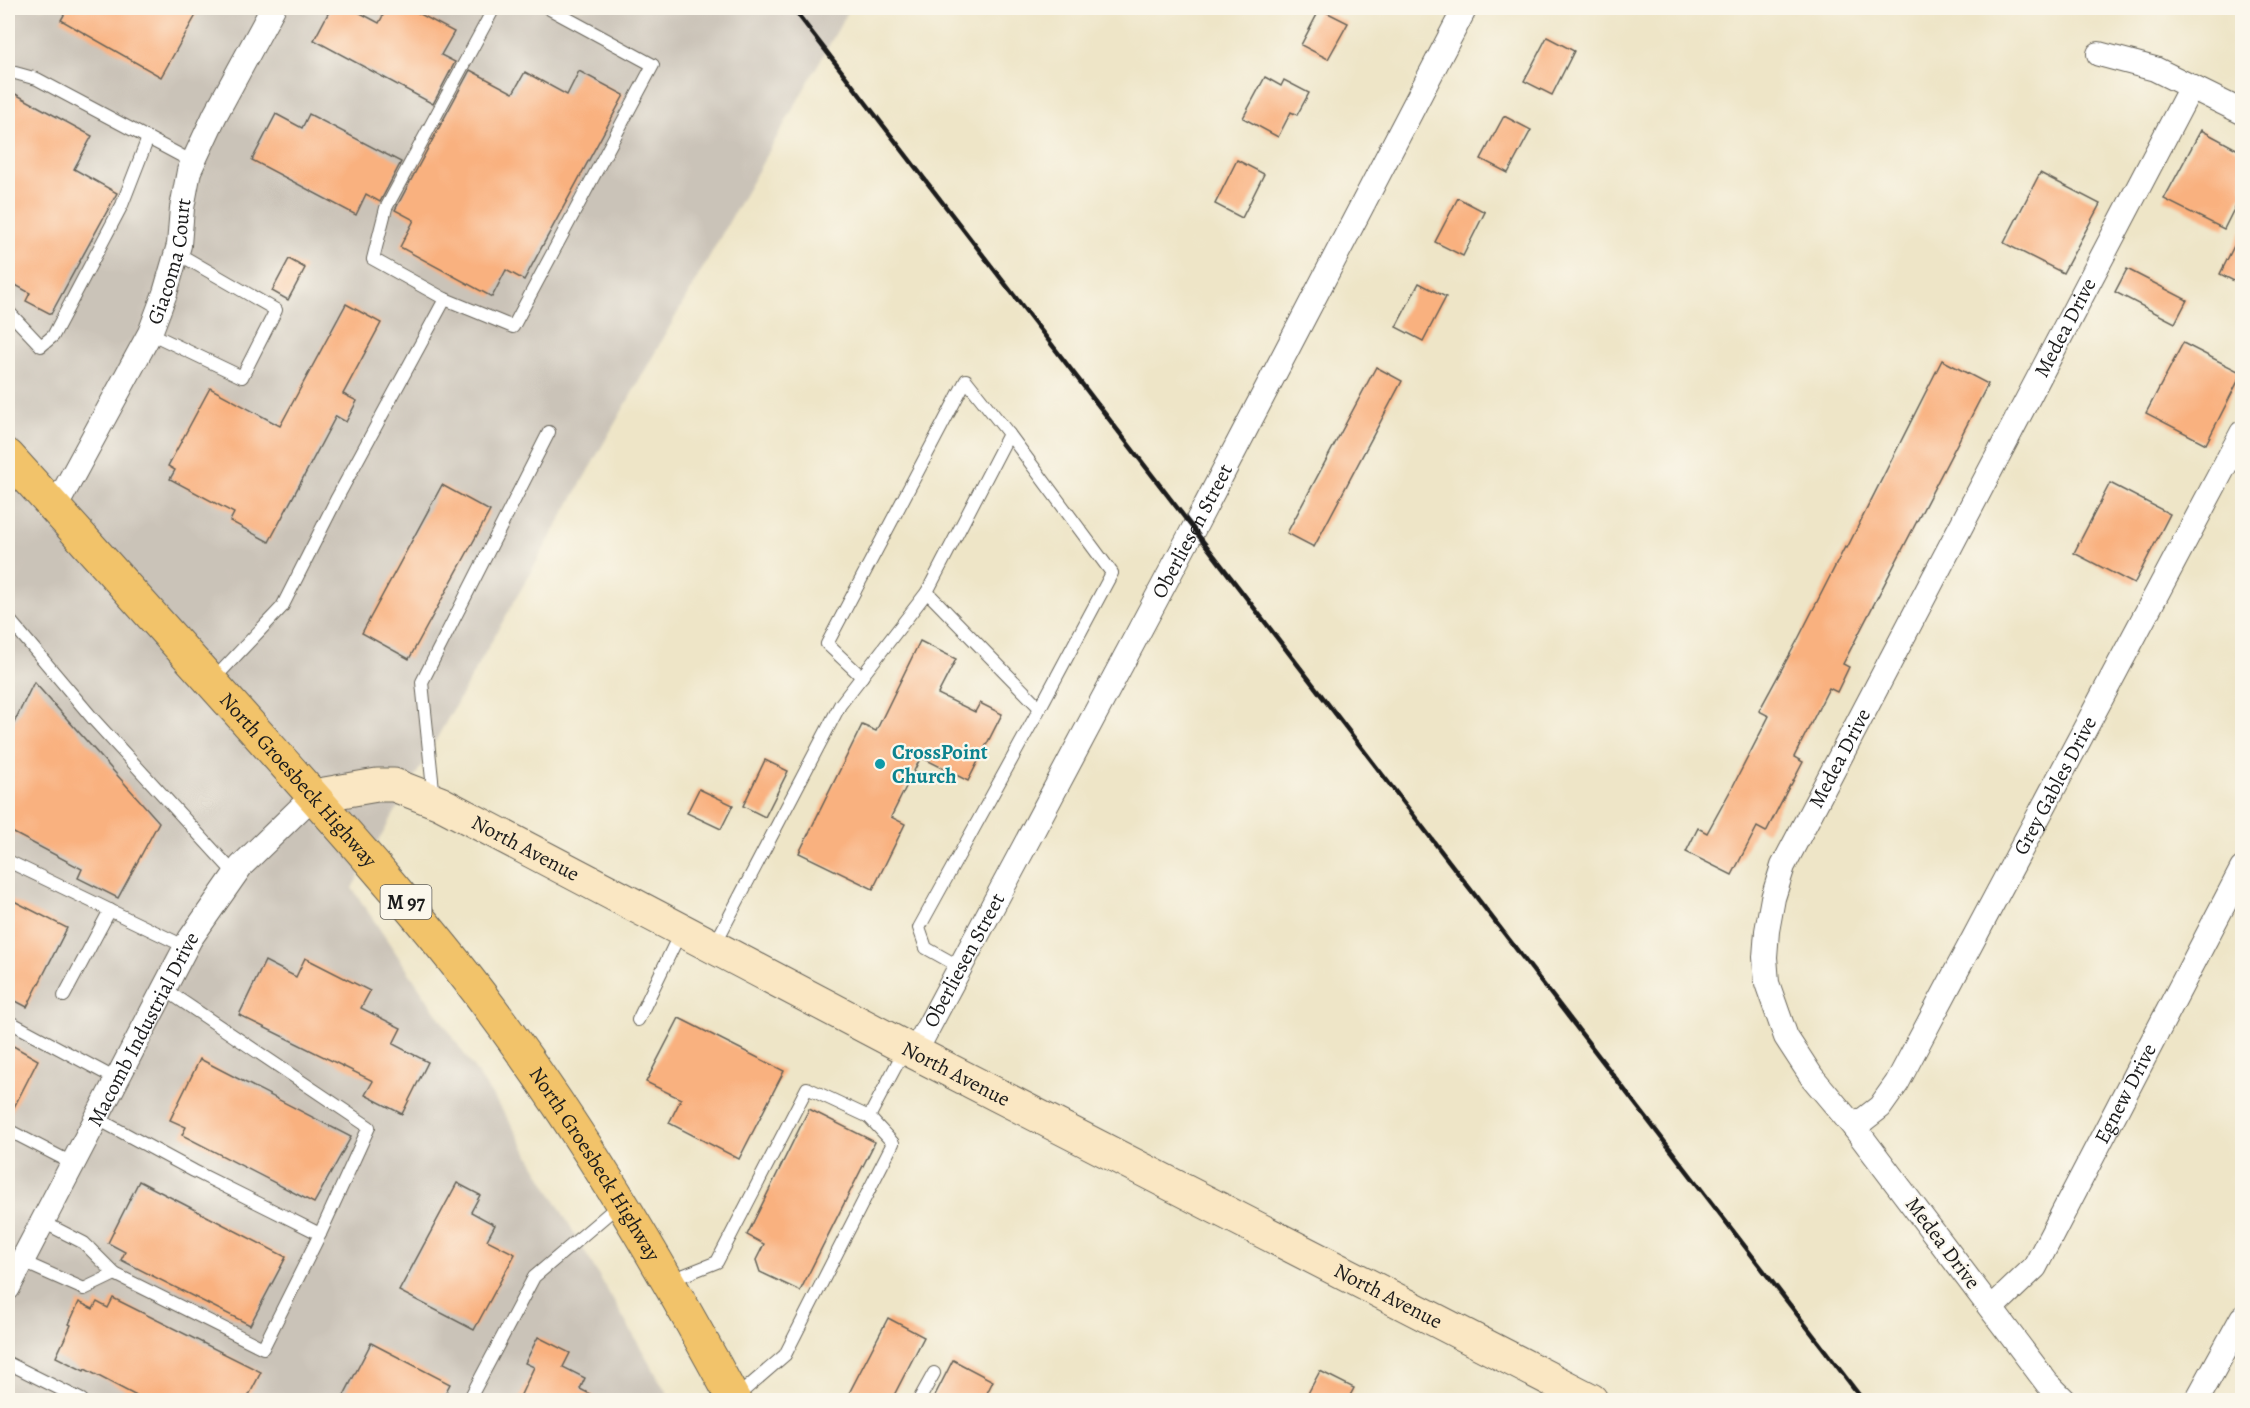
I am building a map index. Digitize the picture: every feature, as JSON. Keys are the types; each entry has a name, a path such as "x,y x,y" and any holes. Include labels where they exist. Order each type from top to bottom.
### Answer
{"main road":[{"name":"North Groesbeck Highway","path":"8,456 313,796 419,918 480,996 533,1069 622,1202 669,1281 733,1400"},
{"name":"North Avenue","path":"313,796 377,785 394,785 434,800 910,1050 1591,1401"}],"street":[{"name":"Giacoma Court","path":"55,508 150,333 177,253 189,171 215,115 273,8"},
{"name":"Oberliesen Street","path":"910,1050 960,967 1199,517 1465,8"},
{"path":"2099,54 2156,69 2242,112"},
{"name":"Medea Drive","path":"2064,1401 2047,1383 1854,1127 1812,1077 1786,1037 1767,983 1767,931 1773,898 1783,866 2191,87"},
{"name":"Grey Gables Drive","path":"1854,1127 1880,1107 1897,1083 2242,433"},
{"name":"Macomb Industrial Drive","path":"8,1288 186,947 235,874 313,796"},
{"name":"Egnew Drive","path":"1992,1308 2034,1267 2242,869"},
{"path":"2197,1401 2242,1318"}],"lane":[{"path":"494,8 386,208 373,259 445,299 513,327 653,65 548,8"},
{"path":"8,71 37,79 193,162"},
{"path":"8,311 41,346 53,336 122,205 148,138"},
{"path":"150,333 242,377 276,310 177,253"},
{"path":"211,682 282,607 337,498 445,299"},
{"path":"862,677 827,644 966,380 1112,573 919,928 926,948 960,967"},
{"path":"434,800 422,682 549,432"},
{"path":"714,947 840,705 927,592 1009,434"},
{"path":"927,592 1040,708"},
{"path":"8,618 94,720 235,874"},
{"path":"8,861 186,947"},
{"path":"64,996 110,910"},
{"path":"638,1020 682,930"},
{"path":"41,1221 84,1243 115,1275 263,1348 320,1234 369,1127 164,989"},
{"path":"8,1021 116,1079"},
{"path":"868,1117 910,1050"},
{"path":"669,1281 717,1262 807,1088 868,1117 894,1143 785,1355 733,1400"},
{"path":"96,1118 194,1171 320,1234"},
{"path":"8,1130 72,1163"},
{"path":"469,1401 534,1277 622,1202"},
{"path":"21,1261 84,1289 115,1275"},
{"path":"8,1363 82,1401"},
{"path":"919,1401 934,1372"}],"shaded area":[{"path":"8,8 850,8 352,888 508,1119 671,1400 8,1400"}],"building":[{"path":"68,8 200,8 161,77 61,20"},
{"path":"331,8 351,8 379,23 387,8 409,8 454,32 441,55 455,62 433,104 314,40"},
{"path":"1320,9 1348,23 1328,59 1301,45"},
{"path":"1547,37 1574,51 1552,95 1524,81"},
{"path":"470,70 513,93 525,72 567,95 579,71 624,95 524,280 506,270 492,297 400,247 414,220 395,210"},
{"path":"1265,77 1281,86 1284,80 1309,93 1297,115 1291,112 1278,137 1243,118"},
{"path":"8,90 92,136 74,169 117,193 51,314 26,301 30,293 10,282 14,274 8,270"},
{"path":"276,114 302,128 309,114 401,162 380,202 366,194 356,215 252,160"},
{"path":"1504,116 1531,130 1508,173 1481,159"},
{"path":"2201,130 2242,152 2242,193 2224,229 2164,199"},
{"path":"1237,160 1264,174 1242,218 1215,204"},
{"path":"2040,173 2100,204 2063,273 2004,243"},
{"path":"1458,198 1485,212 1463,256 1435,242"},
{"path":"2242,230 2242,285 2220,274"},
{"path":"289,259 305,268 288,300 272,291"},
{"path":"2127,269 2187,300 2175,323 2115,292"},
{"path":"1419,283 1446,297 1423,341 1396,327"},
{"path":"346,304 381,323 343,394 357,401 346,422 336,416 269,542 230,521 234,513 170,479 175,470 168,466 210,388 280,426"},
{"path":"2183,343 2242,373 2206,444 2146,413"},
{"path":"1942,360 1988,384 1843,664 1849,667 1837,692 1829,688 1794,757 1803,762 1766,832 1757,827 1732,875 1686,852 1698,828 1707,833 1733,786 1769,716 1759,711 1845,547 1847,548"},
{"path":"1376,367 1402,381 1314,547 1287,533"},
{"path":"2110,483 2170,514 2134,584 2074,553"},
{"path":"442,485 490,511 409,659 362,633"},
{"name":"CrossPoint Church","path":"920,641 956,659 938,694 975,712 980,703 1002,714 968,781 921,757 891,817 905,824 873,889 799,853 862,725 876,731"},
{"path":"34,682 159,822 118,898 78,878 82,869 8,830 8,735"},
{"path":"765,760 788,771 765,817 743,806"},
{"path":"699,789 733,805 721,829 687,813"},
{"path":"8,898 67,928 27,1007 8,997"},
{"path":"305,958 370,991 361,1008 401,1028 393,1044 428,1062 402,1114 365,1095 373,1081 239,1015 265,961 296,977"},
{"path":"679,1018 784,1071 739,1159 669,1123 681,1099 646,1082"},
{"path":"8,1043 38,1060 8,1119"},
{"path":"200,1059 351,1137 314,1203 182,1135 186,1127 170,1120"},
{"path":"809,1109 875,1142 800,1291 760,1272 756,1260 764,1244 747,1235"},
{"path":"139,1181 286,1257 250,1325 121,1260 125,1252 108,1243"},
{"path":"457,1183 480,1195 471,1212 495,1225 487,1240 515,1254 474,1330 399,1291"},
{"path":"113,1298 261,1372 246,1401 146,1401 85,1369 84,1371 56,1357 79,1302 93,1309 97,1302 108,1308"},
{"path":"888,1318 924,1337 891,1401 845,1401"},
{"path":"538,1337 570,1353 563,1367 585,1378 580,1389 603,1401 518,1401 534,1367 525,1363"},
{"path":"371,1343 450,1384 441,1401 341,1401"},
{"path":"953,1360 993,1381 983,1401 932,1401"},
{"path":"1320,1371 1354,1388 1347,1401 1304,1401"}],"railway":[{"path":"793,8 1863,1400"}],"place":[{"name":"CrossPoint Church","path":"880,764"}]}
